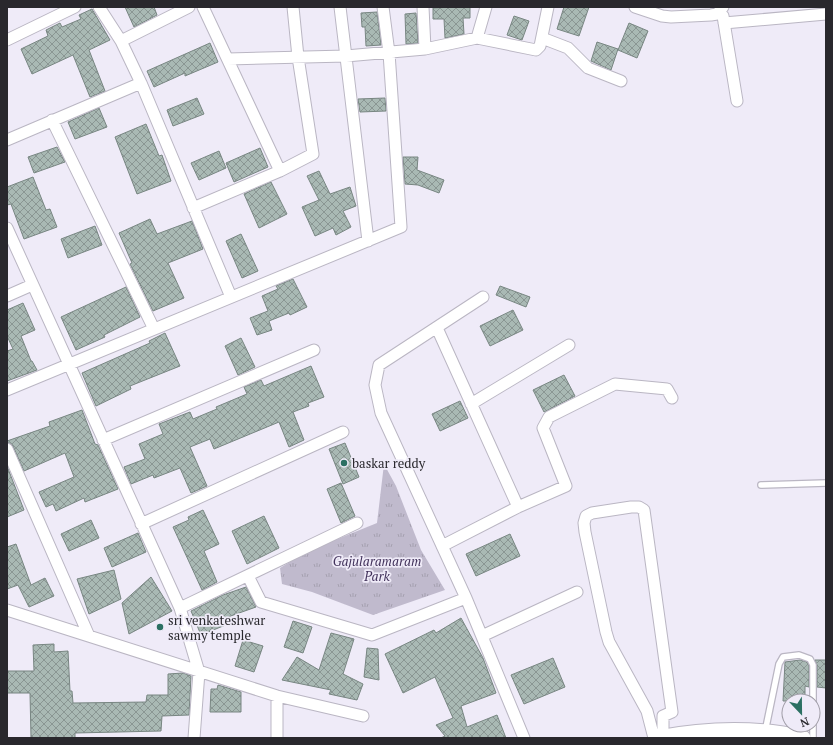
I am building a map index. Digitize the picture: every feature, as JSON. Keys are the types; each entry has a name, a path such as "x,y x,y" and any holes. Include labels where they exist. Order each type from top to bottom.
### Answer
{"main road":[{"path":"658,738 702,731 765,732 781,736 803,738"}],"street":[{"path":"7,40 76,7"},
{"path":"99,7 121,41 231,298"},
{"path":"121,41 189,7"},
{"path":"203,7 280,172"},
{"path":"193,208 280,172 313,154 298,57 293,7"},
{"path":"340,7 368,241"},
{"path":"7,390 401,227 389,53 383,7"},
{"path":"423,7 425,50"},
{"path":"477,38 486,7"},
{"path":"228,59 346,56 425,50 477,38 536,50 540,46 548,7"},
{"path":"635,7 671,17 711,15 722,8 736,101"},
{"path":"724,23 826,14"},
{"path":"542,38 568,48 588,68 621,81"},
{"path":"7,140 140,83"},
{"path":"52,120 154,330"},
{"path":"7,228 180,608 199,672 194,738"},
{"path":"7,296 32,285"},
{"path":"483,298 379,365 375,385 381,413 466,598 524,738"},
{"path":"437,328 518,507"},
{"path":"471,404 569,345"},
{"path":"103,440 314,350"},
{"path":"442,546 518,507 566,486 543,428 549,416 615,384 667,389 672,398"},
{"path":"141,524 343,432"},
{"path":"7,449 89,636"},
{"path":"639,506 644,510 672,712 663,716 658,738 647,711 609,642 606,632 584,528 586,516 592,513 639,506"},
{"path":"180,608 357,523"},
{"path":"248,576 262,602 372,635 466,598"},
{"path":"482,636 577,592"},
{"path":"7,610 277,696 363,716"},
{"path":"277,696 277,738"},
{"path":"650,721 663,719"}],"lane":[{"path":"761,485 826,482"},
{"path":"765,732 779,664 783,657 799,655 810,658 813,665 813,738"}],"green space":[{"name":"Gajularamaram Park","path":"384,464 396,486 421,550 445,590 373,615 312,592 282,584 280,568 308,551 377,523"}],"building":[{"path":"125,7 154,7 157,15 134,27"},
{"path":"470,7 470,18 463,18 464,34 445,38 444,19 433,19 433,8"},
{"path":"564,7 589,7 579,36 557,29"},
{"path":"92,9 110,40 89,50 105,91 90,97 73,55 32,74 21,49 48,36 46,30 60,23 62,27 81,19 79,15"},
{"path":"377,12 381,45 366,46 365,27 362,27 361,13"},
{"path":"416,13 418,43 406,44 405,14"},
{"path":"514,16 529,21 522,40 507,35"},
{"path":"629,23 648,31 637,58 618,50"},
{"path":"597,42 618,49 611,70 591,61"},
{"path":"210,43 218,62 185,76 185,73 154,87 147,71"},
{"path":"197,98 204,114 173,126 167,110"},
{"path":"385,98 386,111 360,112 358,99"},
{"path":"99,108 107,127 75,139 68,122"},
{"path":"146,124 159,156 162,155 171,181 137,194 115,137"},
{"path":"57,147 65,162 34,173 28,157"},
{"path":"260,148 268,167 234,182 226,163"},
{"path":"219,151 226,168 199,180 191,163"},
{"path":"403,157 418,157 417,170 444,180 439,193 418,185 405,184"},
{"path":"319,171 330,194 350,187 356,206 343,211 351,227 336,235 333,228 315,236 302,207 319,200 307,176"},
{"path":"33,177 46,210 50,209 57,227 24,239 11,204 7,205 7,187"},
{"path":"271,182 287,214 259,228 244,194"},
{"path":"150,219 157,234 192,221 203,249 168,263 184,298 153,311 130,264 132,263 119,233"},
{"path":"95,226 102,245 68,258 61,239"},
{"path":"241,234 258,271 242,278 226,241"},
{"path":"293,279 307,307 290,315 289,313 269,321 272,330 257,335 250,318 268,311 262,296 278,289 276,286"},
{"path":"500,286 530,297 526,307 496,295"},
{"path":"126,287 140,317 104,335 105,337 76,350 61,317"},
{"path":"23,303 35,330 21,336 31,361 37,370 7,381 7,351 13,349 7,336 7,310"},
{"path":"513,310 523,330 490,346 480,326"},
{"path":"165,333 180,366 130,386 131,389 96,406 82,373 150,343 149,341"},
{"path":"241,338 255,367 238,375 225,346"},
{"path":"311,366 324,397 308,403 309,406 293,412 304,440 289,447 279,422 214,449 210,439 190,447 207,486 191,493 180,468 154,478 153,475 131,484 124,467 145,459 139,444 163,434 159,424 190,412 193,419 217,409 216,407 247,394 244,387 261,380 264,386"},
{"path":"564,375 575,396 544,412 533,390"},
{"path":"460,401 468,418 440,431 432,414"},
{"path":"82,410 95,444 98,445 118,489 85,502 84,498 56,511 53,504 46,507 39,492 74,477 65,453 24,471 13,446 7,441 50,426 49,422"},
{"name":"baskar reddy","path":"345,443 359,477 343,484 329,449"},
{"path":"7,466 24,510 7,517"},
{"path":"341,483 355,516 341,523 327,489"},
{"path":"203,510 219,544 204,551 217,582 202,590 173,527 189,520 188,517"},
{"path":"264,516 279,548 247,564 232,531"},
{"path":"91,520 99,538 69,551 61,534"},
{"path":"138,533 146,552 112,567 104,548"},
{"path":"510,534 520,556 476,576 466,554"},
{"path":"16,544 31,585 45,578 54,596 29,607 18,585 7,589 7,547"},
{"path":"114,570 121,599 89,614 77,579"},
{"path":"151,577 172,611 129,634 122,603"},
{"path":"246,587 256,607 225,618 228,624 201,635 191,611 223,595"},
{"path":"461,618 483,658 496,693 461,706 467,727 497,715 506,738 441,738 445,736 436,725 453,718 435,677 403,693 385,654 434,630 436,633"},
{"path":"293,621 312,627 303,653 284,647"},
{"path":"331,633 354,639 343,674 363,684 357,700 329,694 331,690 282,680 297,657 319,670"},
{"path":"243,640 263,646 254,672 235,666"},
{"path":"54,644 54,652 68,651 70,691 72,691 73,703 146,702 147,695 168,695 168,674 183,673 191,676 189,715 162,716 161,731 75,733 75,738 31,738 30,693 7,693 7,671 34,671 33,645"},
{"path":"367,648 378,649 379,680 364,677"},
{"path":"553,658 565,687 524,704 511,675"},
{"path":"800,660 807,662 809,666 809,687 805,686 805,693 783,693 785,662"},
{"path":"815,660 826,660 826,688 817,687 817,665"},
{"path":"218,685 241,692 241,712 210,712 211,689 217,689"}],"place":[{"name":"baskar reddy","path":"344,463"},
{"name":"sri venkateshwar sawmy temple","path":"160,627"}]}
